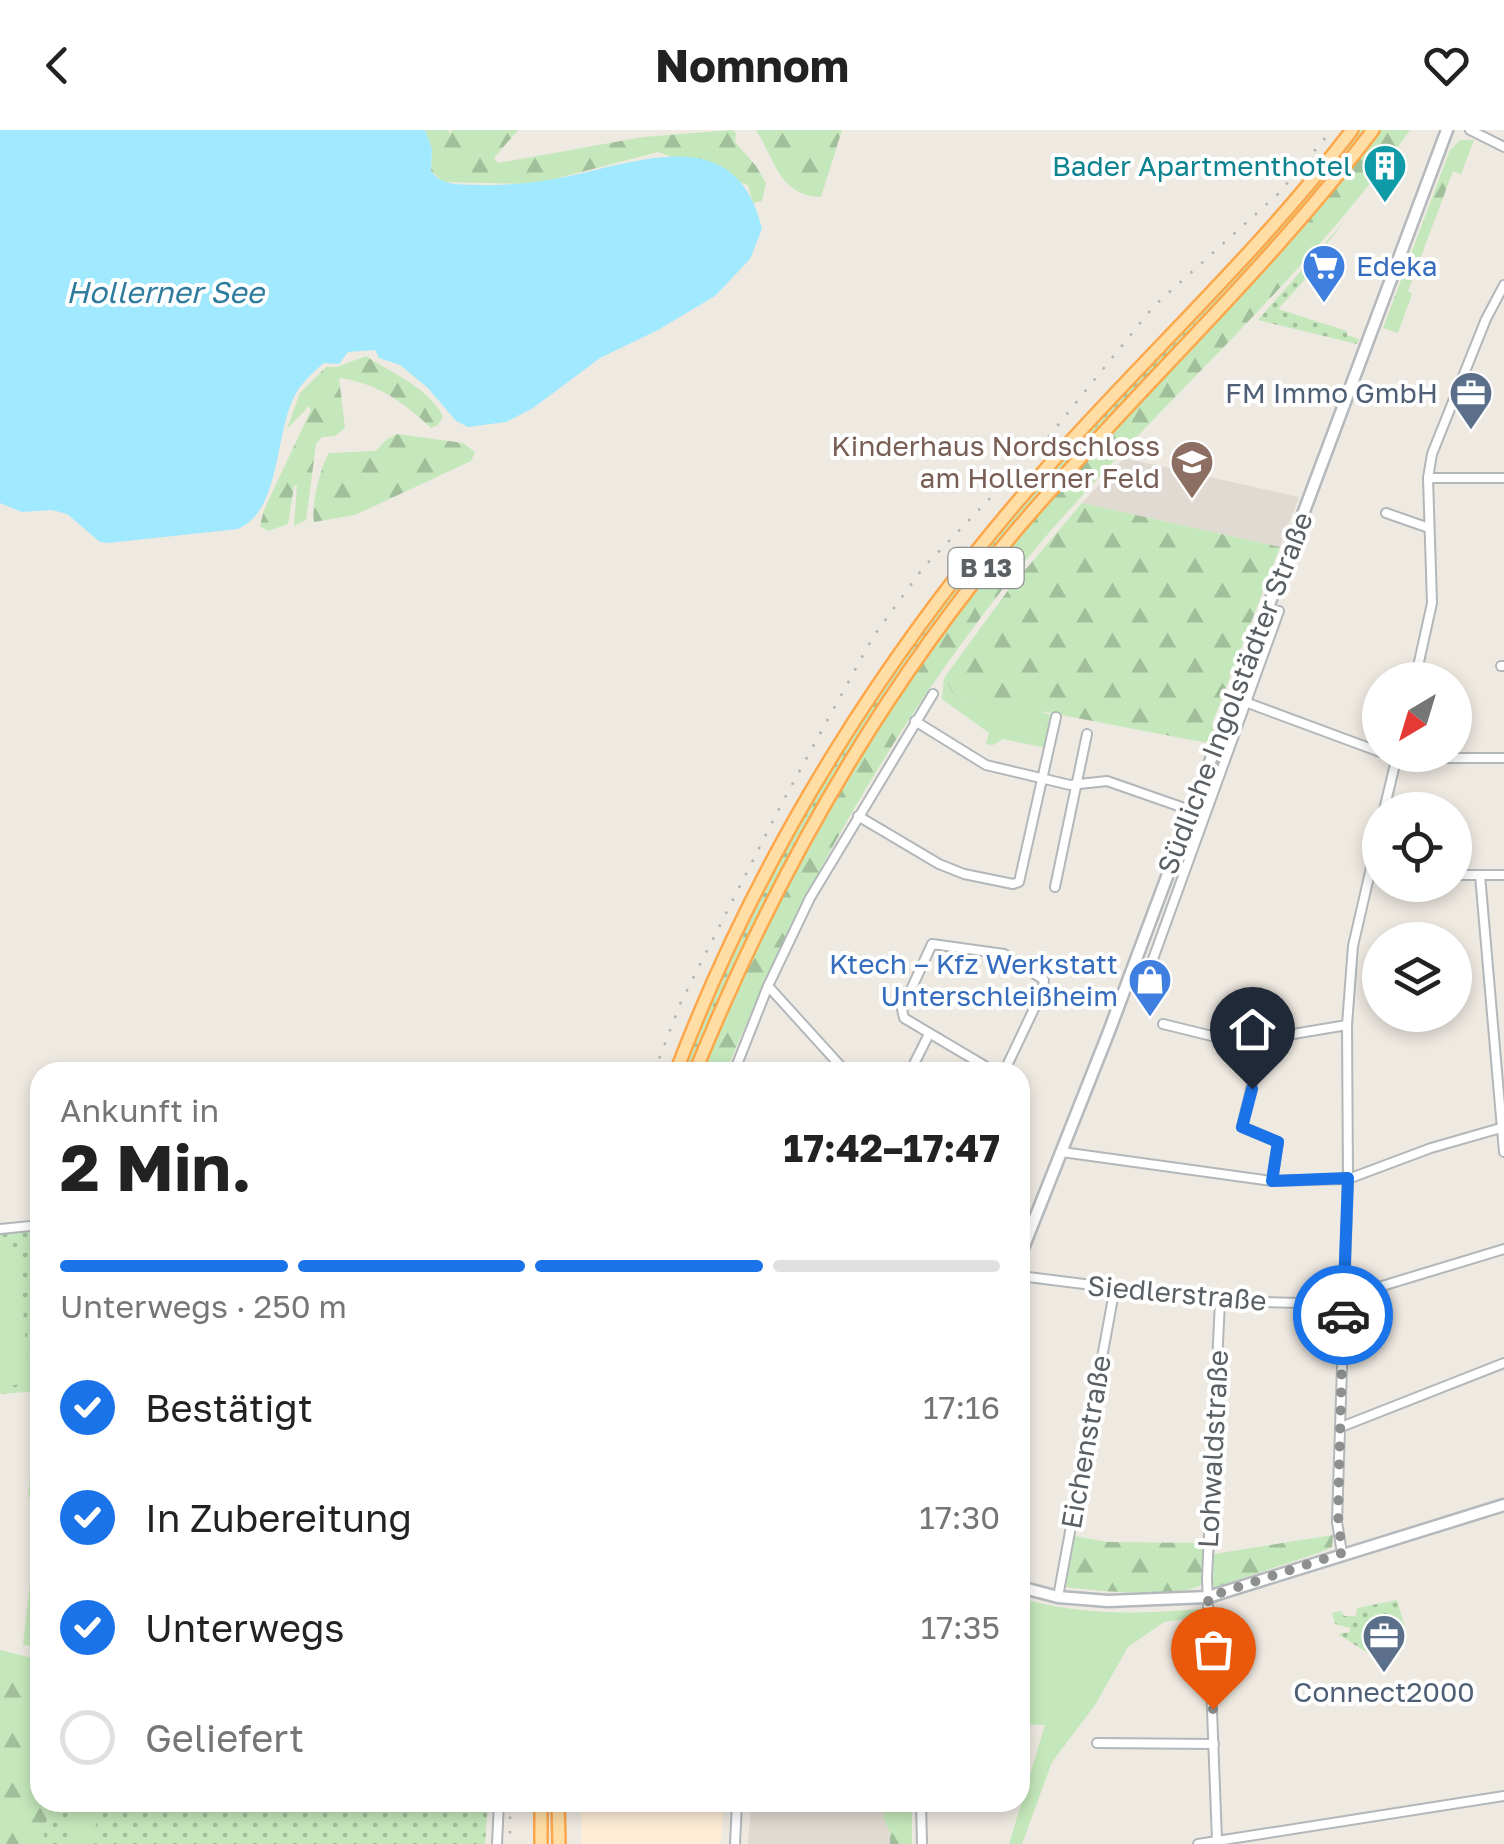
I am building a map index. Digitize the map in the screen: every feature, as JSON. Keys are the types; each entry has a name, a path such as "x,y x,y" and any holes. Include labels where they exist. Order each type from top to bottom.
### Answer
{"main road":[{"name":"B 13","path":"680,1062 766,873 807,798 887,672 944,594 1051,464 1268,232 1352,130"},
{"name":"B 13","path":"699,1062 729,990 784,880 863,740 915,662 1044,498 1284,240 1373,130"},
{"path":"540,1812 541,1844"},
{"path":"558,1812 558,1844"}],"street":[{"name":"Südliche Ingolstädter Straße","path":"1030,1231 1447,130"},
{"path":"1470,130 1504,147"},
{"path":"1419,662 1432,604 1428,478 1432,454 1486,319 1504,285"},
{"path":"1428,478 1504,478"},
{"path":"1386,513 1429,528"},
{"path":"1156,967 1153,959 1279,611"},
{"path":"738,1062 768,986 810,898 932,694"},
{"path":"1248,703 1362,745"},
{"path":"858,816 939,864 964,874 1015,884 1022,879 1056,717"},
{"path":"915,721 986,766 1076,784 1107,781 1190,810"},
{"path":"1055,887 1087,734"},
{"path":"1472,757 1504,758"},
{"path":"1472,875 1504,875"},
{"path":"1480,875 1504,1152"},
{"path":"1342,1553 1338,1522 1348,1178 1347,1025 1353,946 1363,902"},
{"path":"978,1062 902,1014 932,944 1004,954 1040,974 1045,982 1042,992 1009,1062"},
{"path":"768,986 837,1062"},
{"path":"1490,998 1504,998"},
{"path":"1163,1024 1224,1039 1263,1039 1347,1025"},
{"path":"915,1062 929,1034"},
{"path":"1263,1039 1242,1127 1278,1142 1272,1181"},
{"path":"1062,1152 1272,1181 1348,1178 1503,1127"},
{"path":"0,1229 30,1227"},
{"name":"Siedlerstraße","path":"1030,1277 1220,1301 1344,1304 1359,1293 1504,1249"},
{"name":"Eichenstraße","path":"1058,1598 1114,1287"},
{"name":"Lohwaldstraße","path":"1216,1842 1208,1597 1220,1301"},
{"path":"1341,1427 1504,1363"},
{"path":"1030,1590 1058,1598 1108,1602 1208,1597 1504,1505"},
{"path":"1097,1743 1214,1744"},
{"path":"1198,1844 1504,1796"},
{"path":"497,1844 499,1812"},
{"path":"735,1844 736,1812"},
{"path":"921,1812 922,1844"}],"shaded area":[{"name":"Kinderhaus Nordschloss am Hollerner Feld","path":"1124,458 1299,497 1280,547 1082,503"},
{"path":"581,1812 723,1812 721,1844 582,1844"},
{"path":"750,1812 912,1812 912,1844 748,1844"}],"green space":[{"path":"425,130 448,130 450,134 452,130 518,130 494,158 498,163 643,137 732,130 736,133 735,142 766,183 762,201 753,203 748,185 658,152 535,184 443,182 431,171 432,149"},
{"path":"756,130 842,130 821,197 807,195 787,183"},
{"path":"1361,130 1367,130 1281,231 1056,475 963,589 830,787 754,927 692,1062 686,1062 741,939 808,810 883,687 925,627 1016,513 1315,187"},
{"path":"1380,130 1410,130 1324,239 1088,489 993,601 903,728 824,862 730,1062 706,1062 760,940 827,812 902,689 944,630 1035,516 1333,188"},
{"path":"1460,140 1474,140 1461,174 1453,171 1408,291 1412,294 1398,333 1383,328 1450,150"},
{"path":"1348,217 1308,267 1313,271 1278,309 1347,331 1347,335 1359,339 1357,344 1258,320"},
{"path":"366,356 427,396 443,416 438,425 431,428 378,389 339,378 345,428 335,436 322,437 316,444 306,520 294,526 294,486 288,524 268,531 260,526 264,510 311,410 309,406 287,429 300,393 326,367"},
{"path":"397,434 463,443 475,452 471,461 355,515 314,522 317,487 329,453 376,451"},
{"path":"1082,503 1280,547 1208,743 956,698 944,678 1009,589"},
{"path":"944,678 956,698 1028,707 1053,716 1047,748 1003,739 986,744 989,733 942,699"},
{"path":"30,1229 30,1392 0,1394 0,1233"},
{"path":"0,1246 18,1248 29,1382 0,1388"},
{"path":"1333,1535 1332,1547 1321,1552 1213,1588 1214,1554"},
{"path":"1075,1536 1107,1542 1204,1543 1202,1584 1157,1593 1066,1587"},
{"path":"30,1583 30,1646 23,1645"},
{"path":"1397,1600 1405,1627 1405,1645 1371,1655 1338,1634 1350,1632 1350,1628 1335,1624 1332,1613 1341,1611 1344,1616 1356,1616 1357,1608"},
{"path":"1030,1601 1111,1612 1203,1609 1203,1616 1164,1622 1128,1647 1095,1705 1052,1762 1022,1844 1009,1844 1019,1812 1030,1812 1030,1775 1045,1725 1030,1724"},
{"path":"0,1650 30,1658 30,1812 48,1812 42,1844 0,1844"},
{"path":"48,1812 487,1812 485,1844 42,1844"},
{"path":"69,1812 97,1812 94,1844 66,1844"},
{"path":"885,1812 912,1812 912,1844 890,1844"}],"water":[{"name":"Hollerner See","path":"0,130 425,130 432,149 431,171 447,182 466,185 530,182 637,161 691,157 715,163 735,176 751,197 762,229 750,259 715,296 600,358 533,408 506,422 468,427 456,421 428,388 400,365 379,358 375,350 348,352 339,364 324,363 293,399 269,490 252,520 238,529 100,542 67,514 52,510 22,512 0,503"}],"railway":[{"path":"658,1062 681,1002 782,803 873,637 923,568 1045,441 1154,306 1278,194 1332,130"},
{"path":"510,1812 510,1844"}],"way so far":[{"path":"1213,1709 1208,1597 1342,1553 1338,1516 1343,1315"}],"place":[{"name":"Bader Apartmenthotel","path":"1385,204"},
{"name":"Edeka","path":"1324,304"},
{"name":"FM Immo GmbH","path":"1471,431"},
{"name":"Kinderhaus Nordschloss am Hollerner Feld","path":"1192,500"},
{"name":"Ktech – Kfz Werkstatt Unterschleißheim","path":"1150,1018"},
{"name":"Connect2000","path":"1384,1674"}],"route":[{"path":"1252,1089 1242,1127 1278,1142 1272,1181 1348,1178 1343,1315"}]}
